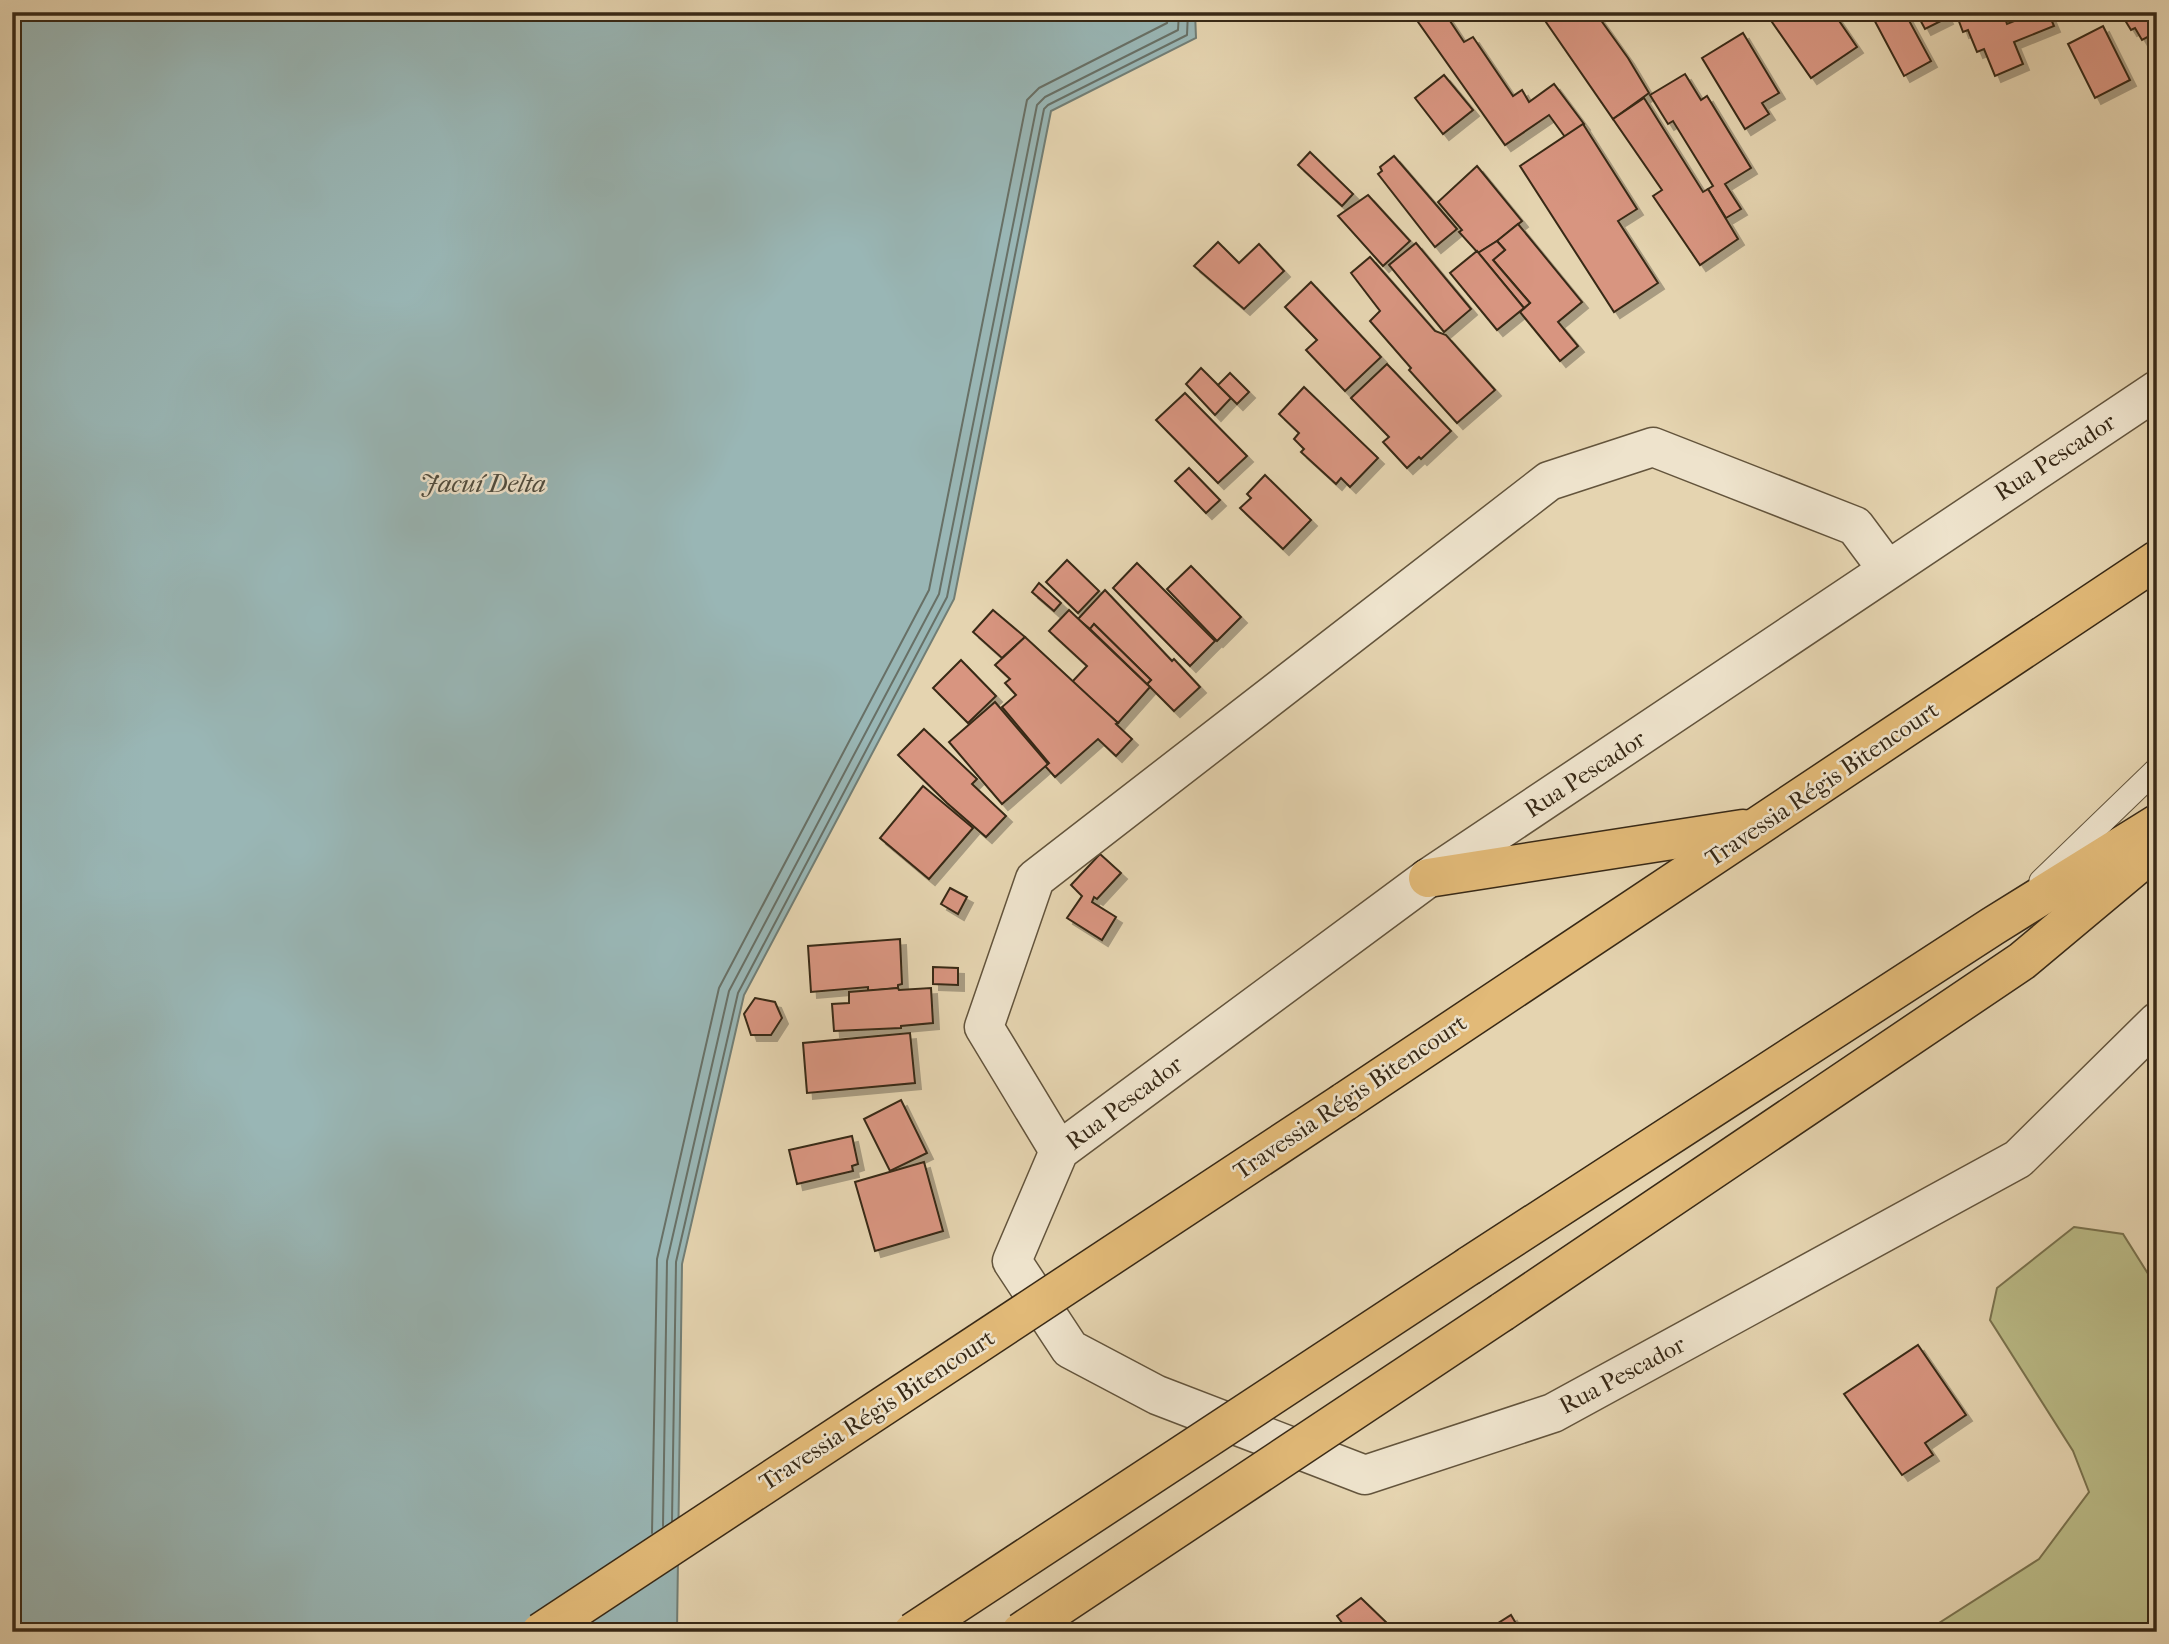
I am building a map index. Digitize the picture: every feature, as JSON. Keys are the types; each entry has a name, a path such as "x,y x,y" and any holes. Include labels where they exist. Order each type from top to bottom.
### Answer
{"highway":[{"name":"Travessia Régis Bitencourt","path":"541,1632 1344,1102 2157,560"},
{"path":"913,1632 1469,1266 1993,926 2157,824"},
{"path":"1428,878 1756,828"},
{"path":"1021,1632 2022,961 2157,848"}],"street":[{"name":"Rua Pescador","path":"2157,390 1428,878 1059,1151 1012,1261 1070,1349 1157,1395 1365,1475 1553,1413 2018,1159 2157,1022"},
{"path":"1059,1151 984,1027 1035,879 1549,481 1653,447 1855,526 1887,569"}],"lane":[{"path":"1993,926 2157,769"}],"green space":[{"path":"2074,1227 2123,1234 2157,1288 2157,1632 1925,1632 2039,1559 2089,1492 2073,1451 1990,1320 1997,1288"}],"water":[{"name":"Jacuí Delta","path":"12,12 1195,12 1196,38 1051,111 954,599 744,995 682,1264 677,1632 12,1632"}],"building":[{"path":"1411,12 1444,12 1464,42 1473,37 1513,96 1522,90 1529,102 1554,84 1584,124 1565,137 1549,115 1505,145"},
{"path":"1539,12 1595,12 1649,93 1613,119"},
{"path":"1765,12 1833,12 1857,47 1811,78"},
{"path":"1870,12 1912,12 1906,15 1931,61 1904,76"},
{"path":"1916,12 1944,12 1947,18 1925,29"},
{"path":"1965,12 2003,12 2007,24 2022,18 2020,12 2048,12 2054,26 2014,42 2023,64 1995,76 1984,49 1977,52 1968,30 1963,32 1957,16"},
{"path":"2120,12 2157,12 2151,19 2157,32 2142,40 2135,28 2131,30"},
{"path":"2103,26 2130,80 2095,98 2068,44"},
{"path":"1743,33 1779,93 1762,103 1769,114 1745,129 1702,58"},
{"path":"1685,74 1701,100 1707,96 1751,168 1725,184 1741,209 1726,218 1708,189 1713,186 1673,121 1668,124 1650,95"},
{"path":"1444,75 1473,110 1443,134 1415,98"},
{"path":"1644,98 1703,192 1708,189 1738,239 1700,265 1653,196 1662,190 1613,119"},
{"path":"1583,124 1637,209 1618,221 1658,283 1614,312 1520,166"},
{"path":"1310,152 1353,194 1342,206 1298,165"},
{"path":"1394,156 1457,229 1435,247 1378,174 1382,171 1380,167"},
{"path":"1477,166 1522,221 1478,253 1438,202"},
{"path":"1368,195 1410,241 1383,266 1338,216"},
{"path":"1518,224 1582,302 1558,322 1578,346 1560,361 1520,312 1530,303 1493,260 1505,250 1497,241"},
{"path":"1497,241 1505,250 1493,260 1530,303 1524,308 1478,253"},
{"path":"1218,242 1239,263 1259,244 1284,271 1244,309 1194,266"},
{"path":"1416,243 1471,309 1444,332 1389,265"},
{"path":"1477,251 1524,308 1497,330 1450,273"},
{"path":"1370,257 1435,331 1446,335 1495,390 1457,423 1409,370 1411,368 1370,321 1380,311 1351,273"},
{"path":"1311,282 1381,357 1345,391 1306,350 1317,340 1285,307"},
{"path":"1387,364 1451,431 1421,459 1419,457 1407,468 1383,442 1389,437 1351,398"},
{"path":"1201,368 1231,398 1215,415 1186,384"},
{"path":"1230,373 1249,392 1237,404 1218,385"},
{"path":"1304,387 1378,458 1350,487 1341,478 1336,484 1301,452 1304,449 1294,439 1299,433 1279,414"},
{"path":"1185,393 1247,456 1218,483 1156,420"},
{"path":"1189,468 1220,500 1206,513 1175,481"},
{"path":"1265,475 1311,520 1283,549 1240,508 1251,498 1247,494"},
{"path":"1067,560 1099,591 1078,613 1046,582"},
{"path":"1137,563 1215,641 1190,666 1113,588"},
{"path":"1191,566 1241,617 1217,641 1167,589"},
{"path":"1039,583 1061,603 1054,611 1032,592"},
{"path":"1105,590 1200,687 1174,711 1147,684 1151,680 1094,624 1090,629 1078,619"},
{"path":"993,610 1025,637 1002,658 973,632"},
{"path":"1069,610 1150,687 1118,723 1072,682 1087,666 1049,631"},
{"path":"1094,624 1151,680 1147,684 1090,629"},
{"path":"1025,637 1132,739 1116,756 1098,739 1055,777 1045,766 1049,763 1002,707 1016,695 1005,683 1010,679 995,665"},
{"path":"961,660 996,696 968,723 933,688"},
{"path":"995,702 1048,764 1002,804 949,742"},
{"path":"924,729 977,779 972,784 1006,816 986,837 898,755"},
{"path":"923,786 973,828 929,879 880,838"},
{"path":"1100,854 1121,873 1097,899 1094,897 1092,902 1116,917 1102,940 1067,918 1082,896 1071,885"},
{"path":"950,888 967,897 958,914 941,904"},
{"path":"900,939 902,984 898,985 898,988 868,991 868,987 811,992 808,946"},
{"path":"933,967 958,968 958,985 933,984"},
{"path":"931,988 933,1023 901,1028 834,1031 832,1004 849,1003 849,992"},
{"path":"755,998 775,1002 782,1018 771,1035 751,1035 744,1014"},
{"path":"910,1033 915,1083 807,1093 803,1043"},
{"path":"901,1100 927,1153 890,1171 864,1119"},
{"path":"852,1136 858,1164 852,1166 853,1171 797,1184 789,1150"},
{"path":"924,1162 943,1231 875,1251 855,1182"},
{"path":"1918,1345 1966,1415 1925,1443 1933,1455 1902,1475 1844,1394"},
{"path":"1361,1598 1391,1627 1385,1632 1349,1632 1337,1616"},
{"path":"1511,1615 1521,1632 1484,1632"}]}
